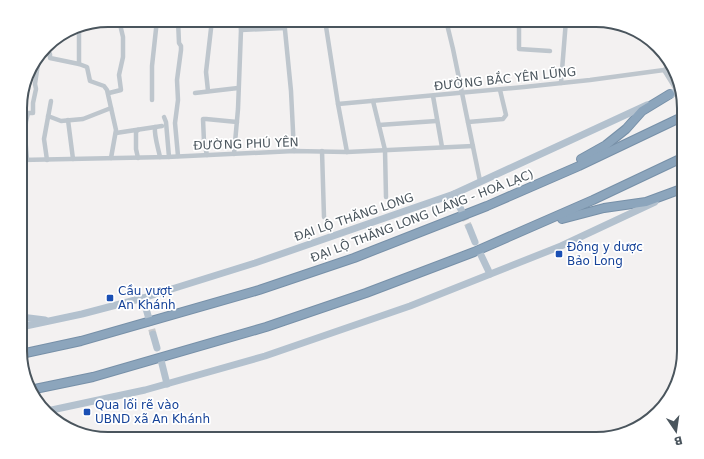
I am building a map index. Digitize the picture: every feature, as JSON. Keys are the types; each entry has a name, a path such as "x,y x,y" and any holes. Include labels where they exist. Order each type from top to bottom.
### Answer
{"highway":[{"path":"487,206 514,188 578,161 606,146 626,130 642,111 675,93"},
{"name":"ĐẠI LỘ THĂNG LONG (LÁNG - HOÀ LẠC)","path":"27,353 81,341 259,290 354,258 487,206 579,166 677,119"},
{"path":"477,253 677,160"},
{"path":"36,389 92,377 266,327 477,253 568,217 604,208 646,202 677,191"}],"main road":[{"name":"ĐẠI LỘ THĂNG LONG","path":"27,326 82,314 143,298 255,263 454,194 675,92"},
{"path":"53,410 168,384 270,354 410,306 561,246 677,191"},
{"path":"454,194 463,214"},
{"path":"469,227 475,242"},
{"path":"477,253 490,274"},
{"path":"143,298 149,319"},
{"path":"27,318 51,321"},
{"path":"153,334 157,348"},
{"path":"161,360 168,384"},
{"path":"56,412 62,408"}],"street":[{"path":"109,93 122,90 119,75 123,57 123,37 121,27"},
{"path":"152,100 152,66 156,27"},
{"path":"178,27 181,50 177,80 178,100 175,123 178,156"},
{"path":"208,91 206,72 211,27"},
{"path":"234,154 237,122 241,27"},
{"path":"326,27 347,152"},
{"path":"448,27 480,181"},
{"path":"520,27 519,49 550,51"},
{"path":"561,83 565,27"},
{"path":"241,30 285,28 291,91 294,151"},
{"path":"79,32 79,64"},
{"path":"48,54 50,54 50,58 79,64 88,69 90,81 104,86 109,93 116,130 111,158"},
{"path":"27,118 28,113 33,113 37,70"},
{"path":"664,70 674,89"},
{"name":"ĐƯỜNG BẮC YÊN LŨNG","path":"338,104 500,90 664,70"},
{"path":"195,93 238,88"},
{"path":"468,122 505,118 506,115 500,90"},
{"path":"433,96 436,121 442,147"},
{"path":"373,101 384,150 386,197"},
{"path":"47,160 44,139 51,102"},
{"path":"48,116 61,120 83,119 111,108"},
{"path":"164,117 166,122 169,157"},
{"path":"207,155 204,142 203,120 210,119 237,122"},
{"path":"68,120 73,159"},
{"path":"379,125 436,121"},
{"path":"116,133 162,126"},
{"path":"155,127 160,157"},
{"path":"138,130 136,132 136,149 138,158"},
{"name":"ĐƯỜNG PHÚ YÊN","path":"27,160 169,157 294,151 347,152 473,146"},
{"path":"322,151 324,217"}],"tunnel":[{"path":"463,214 469,227"},
{"path":"149,319 153,334"}],"place":[{"name":"Đông y dược Bảo Long","path":"559,254"},
{"name":"Cầu vượt An Khánh","path":"110,298"},
{"name":"Qua lối rẽ vào UBND xã An Khánh","path":"87,412"}]}
